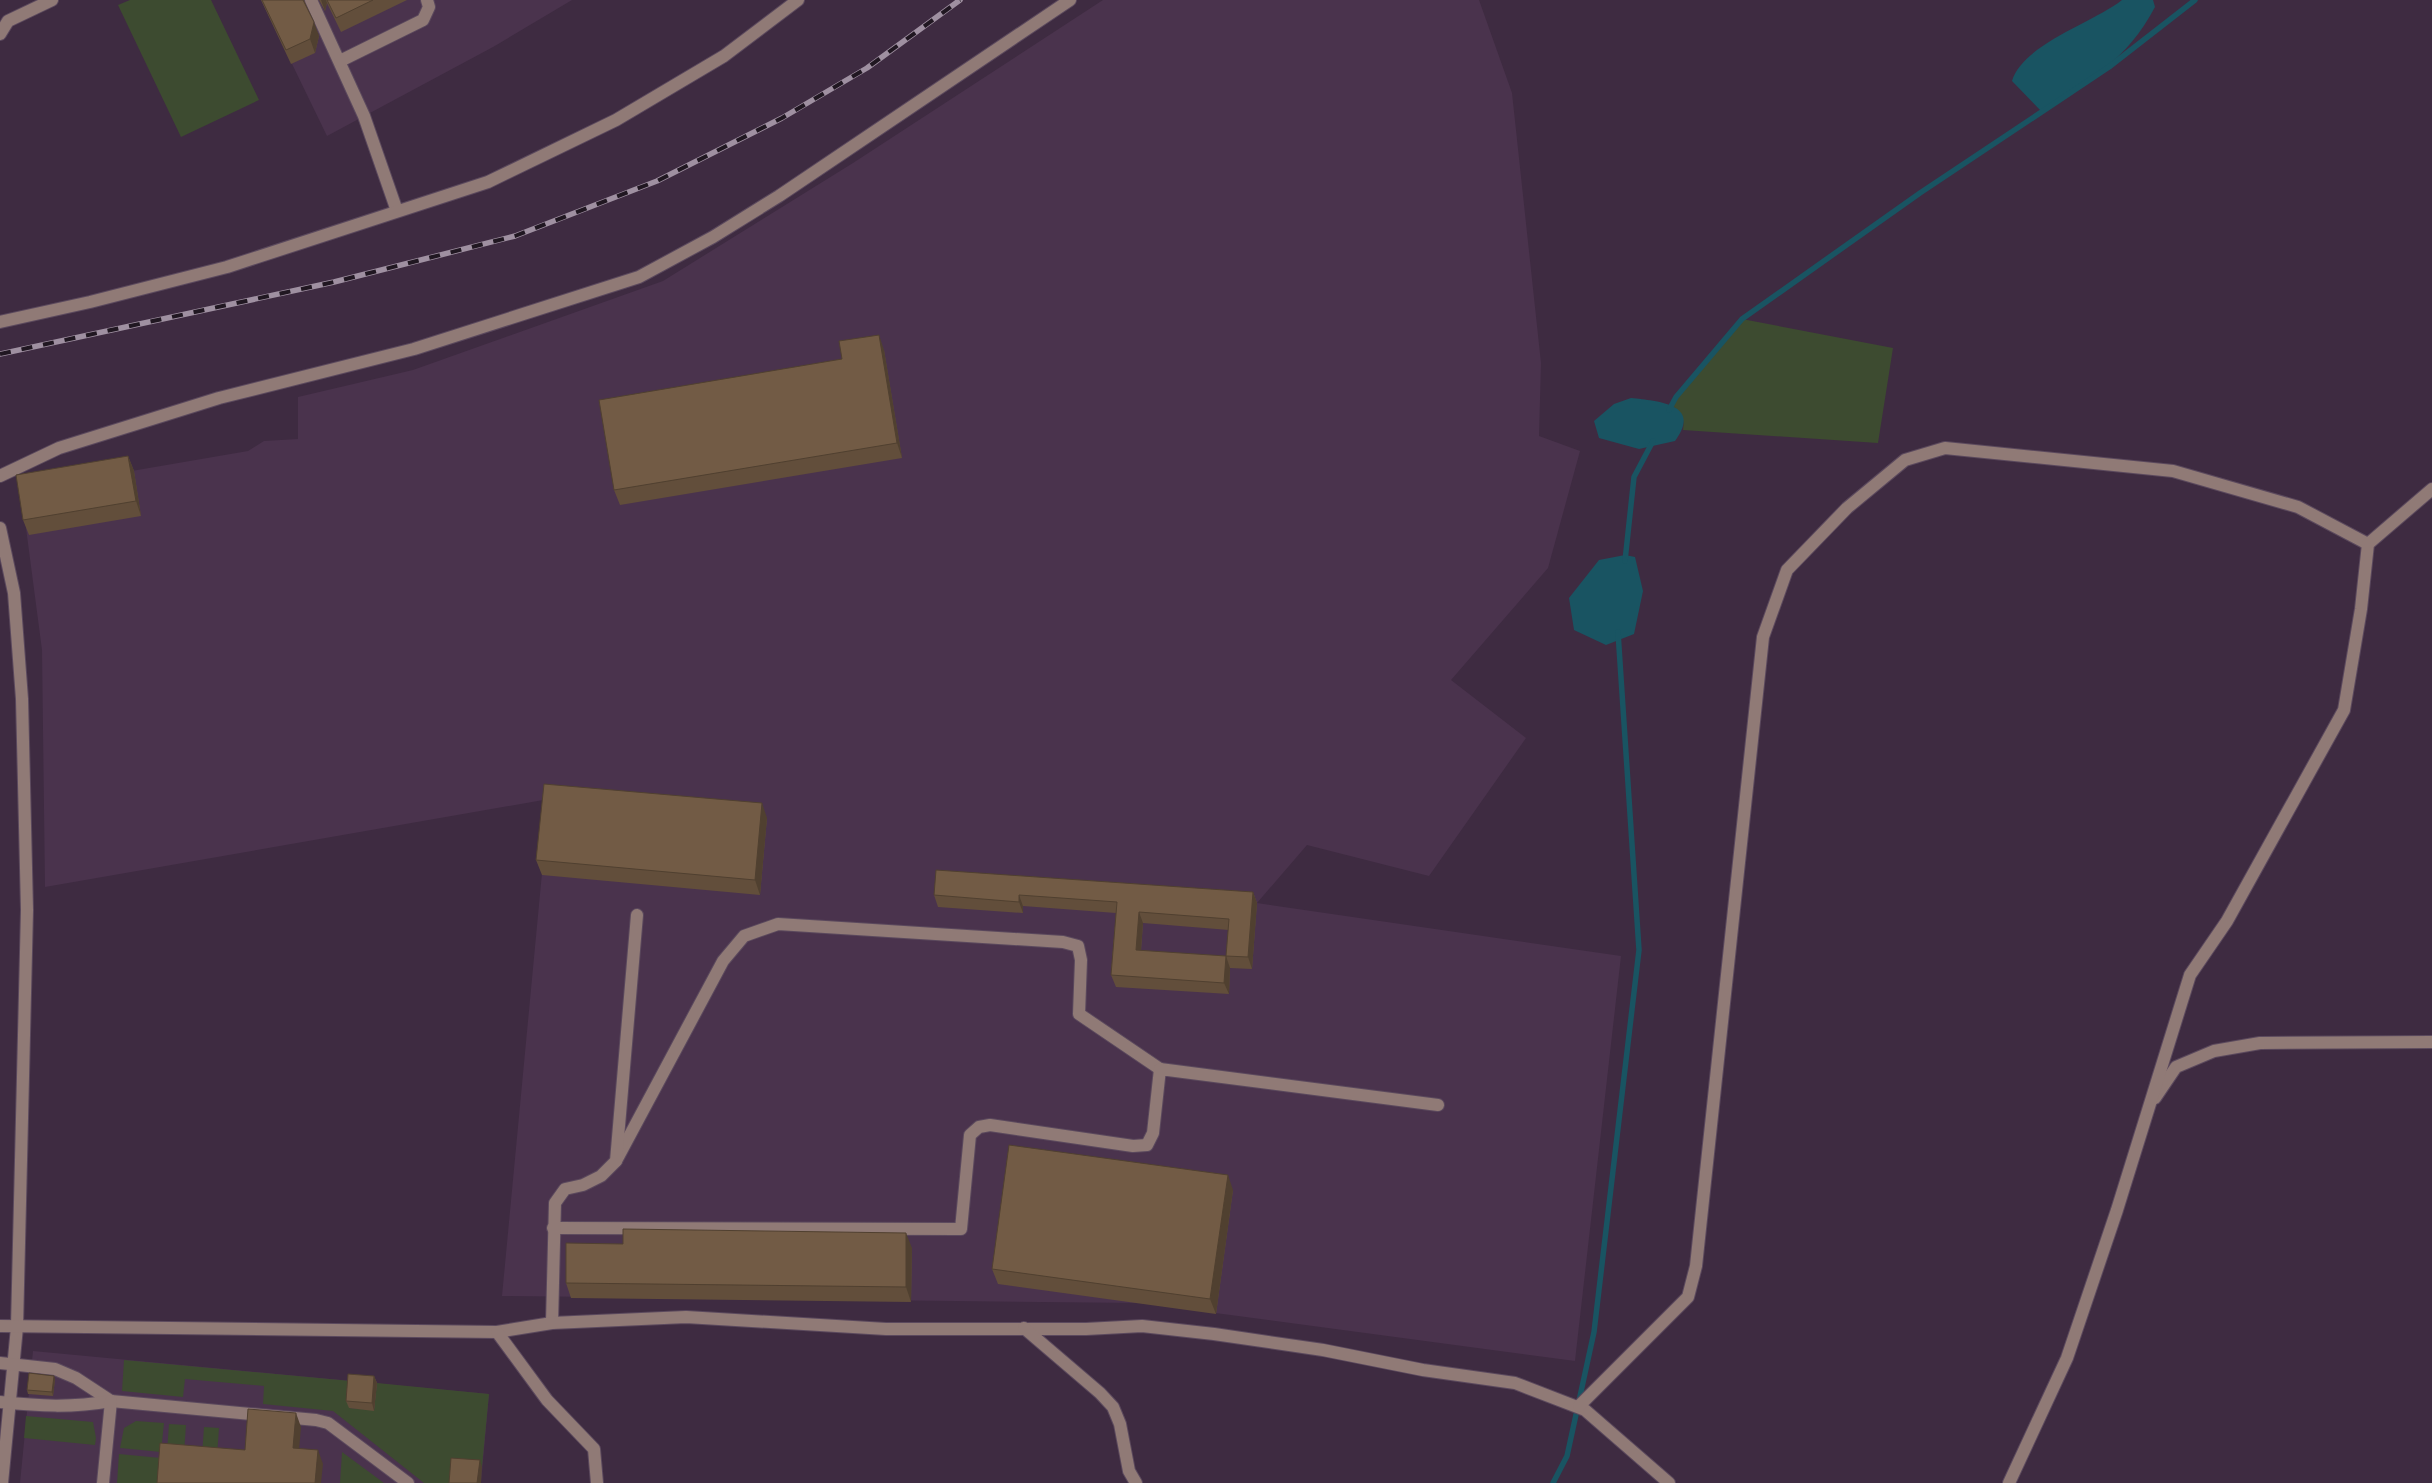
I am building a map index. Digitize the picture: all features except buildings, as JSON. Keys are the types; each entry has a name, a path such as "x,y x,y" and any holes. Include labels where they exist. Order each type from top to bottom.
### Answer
{"street":[{"path":"0,34 8,21 52,0"},
{"path":"311,0 364,116 397,211"},
{"path":"340,61 422,20 429,7 427,0"},
{"path":"0,322 90,302 227,267 488,182 616,120 724,56 798,0"},
{"path":"0,476 59,448 210,400 414,349 639,277 713,237 779,196 1070,0"},
{"path":"1579,1406 1688,1296 1690,1289 1697,1256 1763,637 1787,570 1847,508 1906,460 1945,448 2173,471 2298,507 2368,544"},
{"path":"2009,1483 2066,1358 2117,1210 2146,1111 2190,975 2227,922 2344,710 2361,609 2368,544 2432,489"},
{"path":"0,528 14,594 22,699 27,900 17,1327 14,1364 5,1402 2,1483"},
{"path":"616,1161 637,916"},
{"path":"552,1323 555,1203 565,1189 583,1185 600,1176 616,1161 722,961 744,936 778,924 1053,941 1078,946 1081,960 1079,1014 1160,1069 1438,1105"},
{"path":"2146,1111 2176,1067 2214,1051 2260,1043 2432,1042"},
{"path":"553,1228 961,1229 970,1135 979,1127 990,1125 1133,1146 1147,1145 1153,1133 1160,1069"},
{"path":"0,1326 498,1332 552,1323 686,1317 886,1329 1086,1329 1142,1326 1296,1346 1423,1370 1515,1383 1579,1406 1668,1483"},
{"path":"1024,1328 1100,1393 1113,1407 1120,1424 1129,1471 1136,1483"},
{"path":"498,1332 547,1400 594,1449 597,1483"},
{"path":"0,1363 55,1369 76,1378 111,1401"},
{"path":"103,1483 111,1401"},
{"path":"5,1402 55,1407 81,1406 111,1401 328,1423 408,1483"}],"shaded area":[{"path":"261,0 572,0 493,47 327,136"},
{"path":"1103,0 1479,0 1512,93 1541,363 1539,436 1580,451 1548,568 1451,680 1526,738 1429,876 1307,845 1257,903 1621,956 1575,1361 1140,1303 502,1296 549,799 45,887 42,650 21,490 248,451 264,441 298,439 298,397 413,370 663,281 853,163"},
{"path":"33,1351 489,1394 481,1483 20,1483"}],"green space":[{"path":"130,0 211,0 259,100 181,137 118,5"},
{"path":"1742,319 1893,348 1878,443 1683,430 1681,415 1671,405"},
{"path":"124,1360 351,1381 349,1408 374,1410 377,1383 489,1394 482,1467 454,1465 453,1483 424,1483 333,1411 263,1404 264,1386 185,1379 183,1397 122,1391"},
{"path":"26,1416 93,1422 96,1438 95,1445 24,1438"},
{"path":"136,1421 164,1423 161,1452 120,1448 124,1428"},
{"path":"169,1424 186,1425 184,1453 167,1452"},
{"path":"204,1427 219,1428 217,1456 202,1455"},
{"path":"342,1452 384,1483 340,1483"},
{"path":"119,1454 161,1458 159,1483 117,1483"}],"water":[{"path":"2122,0 2153,0 2155,7 2144,25 2120,55 2091,79 2042,112 2012,81 2019,68 2044,45"},
{"path":"1631,398 1664,403 1681,412 1684,419 1682,429 1675,441 1639,449 1599,438 1594,421 1614,404"},
{"path":"1625,555 1635,557 1643,591 1634,634 1606,645 1574,630 1569,598 1599,560"}],"waterway":[{"path":"1669,410 1676,397 1742,319 1920,193 2109,67 2195,0"},
{"path":"1625,561 1634,477 1653,441"},
{"path":"1553,1483 1567,1456 1594,1332 1639,950 1618,632"}],"railway":[{"path":"0,354 334,282 515,236 657,181 782,118 867,68 960,0"}]}
